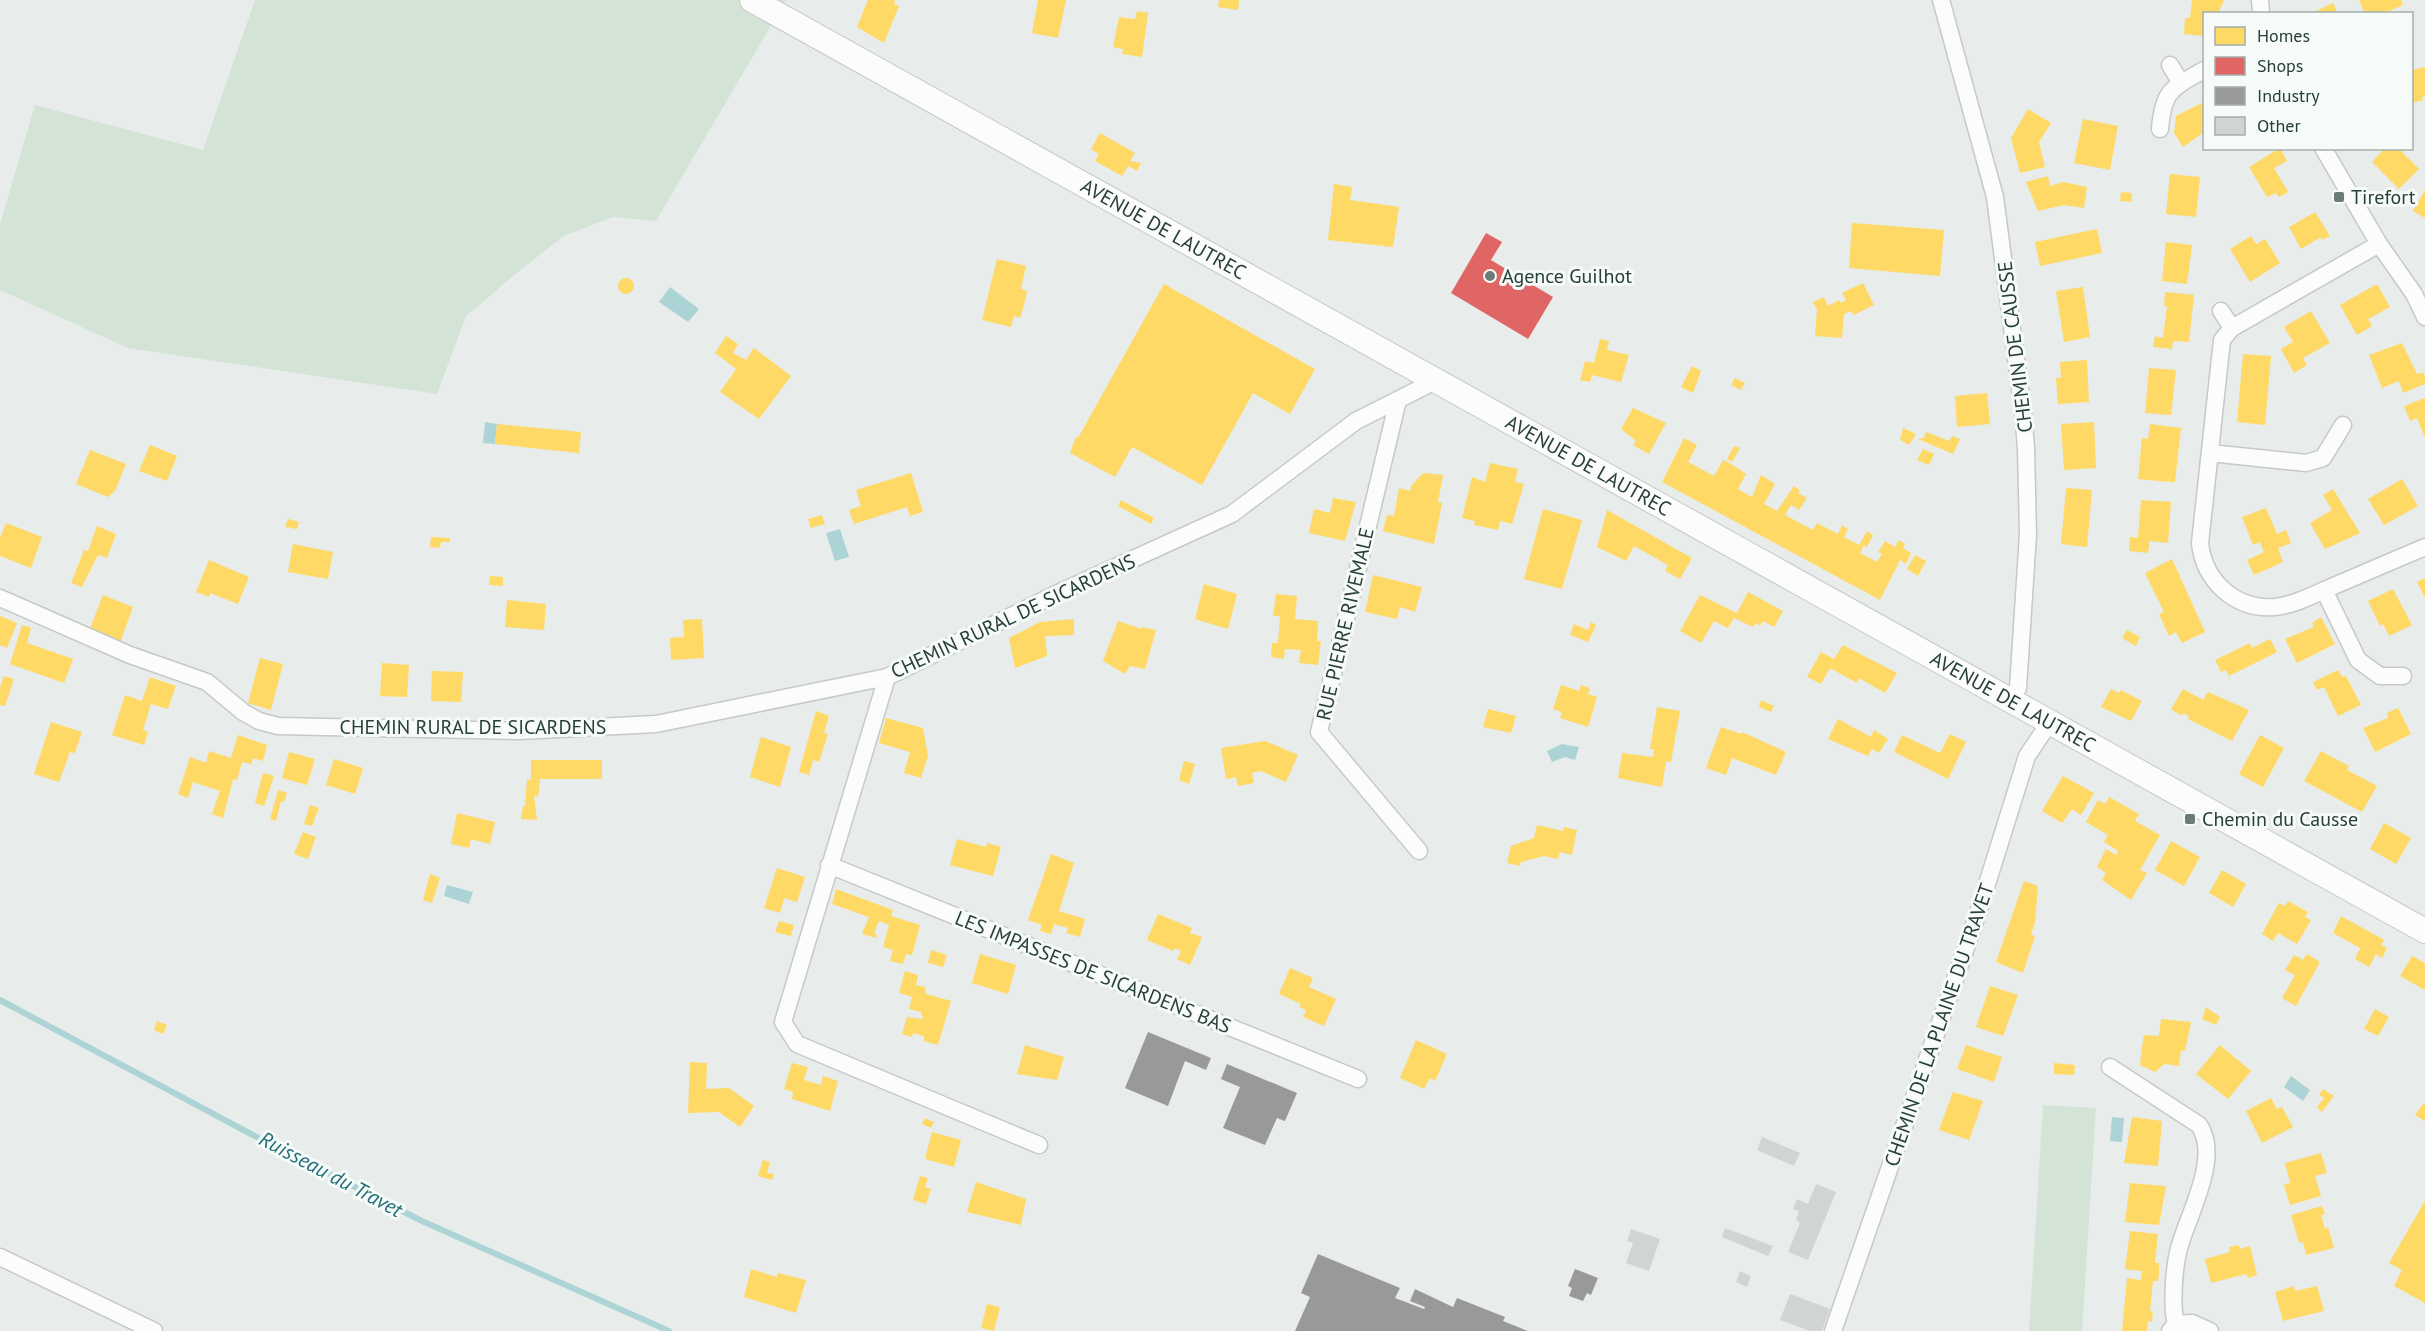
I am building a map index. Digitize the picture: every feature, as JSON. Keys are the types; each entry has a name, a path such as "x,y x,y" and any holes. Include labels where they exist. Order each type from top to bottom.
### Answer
{"main road":[{"name":"AVENUE DE LAUTREC","path":"752,0 2425,931"}],"street":[{"name":"CHEMIN DE CAUSSE","path":"1941,0 1995,197 2026,448 2028,534 2018,688 2011,700"},
{"path":"2170,65 2181,82"},
{"path":"2160,129 2166,95 2181,82 2203,71"},
{"path":"2324,150 2379,244 2420,291 2425,317"},
{"path":"2379,244 2232,328 2222,340 2218,354 2200,543 2202,560 2210,576 2230,595 2256,606 2276,607 2324,590 2425,547"},
{"path":"2221,311 2232,328"},
{"name":"CHEMIN RURAL DE SICARDENS","path":"0,598 130,655 207,682 243,712 259,722 278,726 519,731 656,724 887,677 1056,594 1232,514 1356,421 1435,381"},
{"name":"RUE PIERRE RIVEMALE","path":"1398,400 1319,732 1419,851"},
{"path":"2210,453 2306,463 2323,458 2343,425"},
{"path":"2324,590 2358,660 2380,676 2403,676"},
{"path":"887,677 783,1022 797,1044 1039,1144"},
{"name":"CHEMIN DE LA PLAINE DU TRAVET","path":"1833,1331 1984,893 2027,756 2050,722"},
{"name":"LES IMPASSES DE SICARDENS BAS","path":"829,865 1358,1079"},
{"path":"2109,1067 2199,1125 2204,1135 2203,1183 2179,1248 2173,1327 2192,1323 2210,1331"},
{"path":"0,1257 154,1331"}],"green space":[{"path":"255,0 786,0 656,221 613,217 564,236 518,272 466,316 437,394 128,348 0,290 0,224 35,105 203,150"},
{"path":"2043,1105 2096,1108 2082,1331 2029,1331"}],"water":[{"path":"670,287 699,309 688,322 659,302"},
{"path":"485,422 497,424 495,444 483,443"},
{"path":"840,529 849,557 835,561 826,533"},
{"path":"1562,744 1579,747 1575,760 1565,757 1552,762 1547,751"},
{"path":"447,885 473,892 469,904 444,896"},
{"path":"2291,1076 2310,1090 2303,1101 2284,1087"},
{"path":"2112,1117 2124,1118 2122,1142 2110,1141"}],"building: Homes":[{"path":"868,0 895,0 894,4 899,6 884,43 857,27"},
{"path":"1038,0 1066,0 1058,38 1032,33"},
{"path":"1219,0 1239,0 1238,10 1218,7"},
{"path":"2192,0 2224,0 2219,12 2203,12 2203,36 2184,34 2185,18 2190,18"},
{"path":"2359,0 2401,0 2403,5 2387,12 2364,12"},
{"path":"2333,3 2337,12 2314,12"},
{"path":"1137,11 1148,13 1142,57 1122,54 1123,49 1113,47 1119,17 1135,19"},
{"path":"2425,67 2425,96 2422,97 2423,100 2413,103 2413,70"},
{"path":"2203,102 2203,133 2183,147 2174,133 2176,116"},
{"path":"2028,109 2051,123 2039,142 2045,167 2020,173 2011,138"},
{"path":"2083,119 2118,126 2110,170 2074,163"},
{"path":"1100,133 1135,153 1130,161 1141,163 1137,171 1128,166 1122,176 1095,161 1099,154 1091,149"},
{"path":"2277,150 2281,150 2287,161 2274,168 2288,192 2279,197 2276,193 2267,197 2249,167"},
{"path":"2383,150 2400,150 2419,169 2399,189 2372,162"},
{"path":"2170,174 2200,177 2196,217 2166,214"},
{"path":"2048,176 2050,186 2063,182 2087,187 2084,208 2064,205 2038,211 2026,182"},
{"path":"1334,184 1352,187 1350,200 1399,207 1393,247 1328,240"},
{"path":"2425,190 2425,218 2413,211"},
{"path":"2121,192 2132,193 2131,202 2120,201"},
{"path":"2315,212 2330,236 2322,240 2321,237 2301,249 2289,227"},
{"path":"1852,223 1944,230 1940,276 1849,268"},
{"path":"2097,229 2102,253 2040,266 2035,242"},
{"path":"2251,236 2256,244 2265,239 2280,263 2250,282 2230,249"},
{"path":"2166,242 2192,245 2187,284 2162,281"},
{"path":"997,259 1026,266 1021,289 1027,291 1024,305 1020,318 1014,316 1011,327 982,320"},
{"path":"626,278 632,280 634,286 632,292 626,294 620,292 618,286 620,280"},
{"path":"1863,283 1874,305 1854,315 1851,311 1844,314 1842,338 1815,336 1817,310 1813,302 1824,297 1828,306 1839,300 1841,303 1846,300 1842,293"},
{"path":"1164,284 1315,369 1290,414 1253,393 1202,485 1132,447 1115,477 1070,453 1076,437 1078,438"},
{"path":"2377,284 2390,307 2368,319 2372,326 2357,335 2340,305"},
{"path":"2083,287 2090,337 2064,342 2056,291"},
{"path":"2165,292 2194,295 2189,342 2173,341 2172,349 2153,347 2155,336 2163,338 2167,306 2164,306"},
{"path":"2311,311 2330,343 2303,358 2307,365 2294,373 2281,349 2293,342 2284,327"},
{"path":"726,336 738,344 733,353 746,360 754,348 791,376 759,419 720,392 736,369 715,353"},
{"path":"1600,339 1609,341 1607,350 1629,355 1621,382 1592,375 1590,382 1580,380 1585,361 1594,363"},
{"path":"2402,343 2417,374 2423,372 2425,377 2425,384 2403,393 2399,381 2382,388 2369,355"},
{"path":"2243,354 2271,356 2265,425 2237,422"},
{"path":"2087,360 2089,402 2058,404 2056,378 2061,378 2060,362"},
{"path":"1692,366 1701,371 1693,393 1681,387"},
{"path":"2149,368 2176,370 2171,415 2145,413"},
{"path":"1735,378 1745,383 1741,390 1731,385"},
{"path":"1987,393 1990,424 1957,427 1955,396"},
{"path":"2425,398 2425,438 2417,418 2410,421 2404,406"},
{"path":"1633,408 1666,423 1649,454 1633,445 1636,441 1621,429"},
{"path":"2094,422 2096,468 2064,470 2061,424"},
{"path":"497,424 581,432 579,453 495,444"},
{"path":"2150,424 2181,428 2175,482 2170,482 2170,473 2169,482 2138,479 2142,438 2148,439"},
{"path":"1903,428 1916,434 1909,445 1900,440"},
{"path":"1926,432 1949,441 1952,436 1960,439 1953,454 1918,439 1924,438"},
{"path":"1684,438 1697,445 1688,462 1714,476 1723,460 1733,465 1746,474 1738,489 1752,497 1761,475 1775,484 1764,504 1777,511 1794,486 1800,490 1798,493 1807,498 1799,510 1791,505 1785,515 1813,530 1817,523 1838,534 1842,525 1848,529 1844,537 1859,545 1867,531 1873,535 1867,547 1864,545 1860,553 1877,562 1882,554 1878,552 1885,541 1895,547 1899,540 1905,544 1903,548 1911,553 1906,564 1900,560 1880,600 1662,482"},
{"path":"150,445 177,456 167,481 139,471"},
{"path":"1734,446 1740,448 1732,462 1727,459"},
{"path":"1923,449 1934,454 1929,465 1917,460"},
{"path":"90,450 126,464 115,491 108,497 76,484"},
{"path":"1490,463 1518,469 1515,482 1524,484 1512,524 1500,521 1498,530 1474,525 1475,521 1462,518 1472,477 1485,482"},
{"path":"911,473 923,512 910,516 907,507 854,524 849,510 861,506 856,490"},
{"path":"1423,473 1443,475 1438,502 1442,503 1434,544 1383,531 1387,515 1394,516 1399,488 1410,491 1411,486"},
{"path":"2402,479 2418,506 2384,525 2368,499"},
{"path":"2066,488 2092,490 2087,547 2061,544"},
{"path":"2333,489 2360,533 2325,549 2310,523 2332,510 2323,495"},
{"path":"1333,498 1356,502 1345,541 1309,533 1314,509 1330,513"},
{"path":"1121,500 1154,518 1151,524 1118,506"},
{"path":"2141,500 2171,502 2168,543 2150,541 2148,553 2129,551 2130,537 2138,538"},
{"path":"2266,508 2277,534 2286,530 2291,543 2278,548 2283,562 2254,575 2247,560 2264,552 2260,542 2253,545 2242,517"},
{"path":"1543,509 1582,520 1562,589 1524,579"},
{"path":"1607,510 1692,558 1680,579 1665,571 1668,565 1634,546 1626,561 1597,547"},
{"path":"822,515 825,524 811,528 808,519"},
{"path":"288,519 299,522 297,529 285,527"},
{"path":"6,523 42,537 31,568 0,556 0,538"},
{"path":"97,526 116,534 107,558 98,555 82,587 71,583 84,550 88,551"},
{"path":"431,537 450,538 450,542 441,542 440,548 430,547"},
{"path":"293,544 333,552 328,579 288,572"},
{"path":"1915,555 1926,561 1918,576 1907,569"},
{"path":"2172,559 2205,632 2182,643 2176,632 2169,636 2159,614 2164,612 2145,573"},
{"path":"209,560 249,577 238,604 210,593 209,597 196,592"},
{"path":"1373,575 1422,587 1415,612 1400,607 1397,619 1365,612"},
{"path":"490,576 503,577 503,586 489,585"},
{"path":"2425,578 2425,598 2417,582"},
{"path":"1204,584 1237,594 1228,629 1195,619"},
{"path":"2393,589 2412,625 2389,636 2383,624 2380,626 2368,601"},
{"path":"1748,592 1783,611 1774,627 1763,621 1760,626 1756,623 1753,627 1734,618 1728,628 1714,621 1701,643 1680,631 1700,595 1737,613"},
{"path":"1276,594 1297,596 1295,619 1318,621 1317,641 1321,641 1318,665 1299,663 1301,650 1285,649 1284,659 1271,657 1272,643 1278,643 1280,616 1273,616"},
{"path":"103,595 133,607 120,643 89,631"},
{"path":"507,600 546,604 544,630 505,627"},
{"path":"0,616 17,623 7,648 0,645"},
{"path":"2321,617 2335,644 2297,663 2285,639 2314,627 2312,623"},
{"path":"702,619 704,658 671,660 670,638 684,637 683,620"},
{"path":"1074,619 1074,635 1045,636 1047,656 1015,668 1009,638 1040,622"},
{"path":"1118,621 1142,629 1142,627 1156,630 1145,669 1130,666 1125,674 1103,661"},
{"path":"1591,622 1596,625 1588,642 1570,635 1574,624 1588,630"},
{"path":"22,625 31,628 27,643 73,659 64,683 10,664"},
{"path":"2127,630 2140,637 2136,646 2122,638"},
{"path":"2270,639 2277,652 2229,676 2226,670 2221,672 2215,660 2250,643 2252,648"},
{"path":"1843,645 1897,673 1885,693 1859,678 1857,683 1830,668 1821,684 1807,677 1821,652 1834,659"},
{"path":"260,658 283,664 271,710 248,703"},
{"path":"382,663 409,665 407,697 380,696"},
{"path":"2338,670 2342,677 2346,676 2361,705 2338,716 2324,687 2317,690 2313,682"},
{"path":"432,671 463,672 461,702 431,701"},
{"path":"4,676 14,679 5,706 0,705 0,687"},
{"path":"150,677 176,686 168,709 151,704 143,730 148,732 144,745 112,735 125,695 142,701"},
{"path":"1561,685 1579,691 1581,685 1590,688 1588,694 1597,697 1588,727 1560,718 1562,712 1553,709"},
{"path":"2111,689 2119,693 2121,690 2142,701 2131,721 2101,707"},
{"path":"2183,689 2203,700 2208,692 2249,710 2232,741 2188,719 2189,716 2183,713 2182,716 2171,709"},
{"path":"1761,700 1774,706 1771,712 1759,707"},
{"path":"1657,707 1680,711 1671,762 1666,761 1662,787 1618,778 1622,753 1653,757 1654,749 1650,749"},
{"path":"2398,708 2411,734 2375,752 2363,728 2388,718 2387,713"},
{"path":"1488,709 1516,716 1511,733 1483,727"},
{"path":"816,711 829,716 824,733 828,734 819,762 813,760 809,775 799,772"},
{"path":"886,718 923,728 928,756 921,778 904,773 910,752 879,743"},
{"path":"1838,719 1871,737 1874,730 1888,739 1879,753 1872,749 1868,756 1828,739"},
{"path":"51,722 82,732 75,753 70,752 59,782 34,774"},
{"path":"1721,727 1741,734 1742,732 1786,752 1776,775 1732,758 1726,775 1706,768"},
{"path":"1950,734 1966,742 1948,779 1894,752 1902,735 1940,753"},
{"path":"238,735 267,745 263,761 253,758 251,764 242,762 237,780 233,779 223,818 212,814 220,791 193,782 188,798 178,794 190,757 206,763 209,751 231,758"},
{"path":"2260,735 2284,748 2263,787 2239,774"},
{"path":"761,737 791,747 780,787 750,777"},
{"path":"1265,741 1298,755 1286,782 1261,771 1252,773 1254,783 1238,786 1236,777 1226,779 1221,748"},
{"path":"2321,751 2349,766 2347,770 2377,786 2362,812 2304,781"},
{"path":"289,752 315,759 307,785 282,778"},
{"path":"334,759 363,768 355,794 326,785"},
{"path":"531,760 602,760 602,779 540,779 538,797 534,796 537,820 521,819 523,806 525,806 527,779 531,780"},
{"path":"1184,761 1195,764 1189,784 1179,780"},
{"path":"263,773 274,776 264,806 255,803"},
{"path":"2063,776 2094,793 2081,815 2072,809 2062,823 2042,811"},
{"path":"278,790 287,793 284,802 281,801 276,821 270,819"},
{"path":"2109,797 2139,814 2135,821 2160,835 2140,870 2147,873 2131,900 2102,880 2106,873 2097,867 2106,849 2116,855 2118,851 2104,842 2108,835 2086,822 2098,800 2105,804"},
{"path":"310,805 319,808 312,826 304,824"},
{"path":"457,813 495,822 490,844 471,839 469,848 451,844"},
{"path":"2384,823 2411,838 2396,864 2370,849"},
{"path":"1537,825 1563,831 1564,827 1577,830 1572,855 1560,852 1558,859 1544,856 1521,862 1520,866 1507,863 1511,846 1534,838"},
{"path":"303,832 316,837 308,859 294,854"},
{"path":"957,839 986,847 987,843 1001,847 993,876 950,865"},
{"path":"2171,841 2200,857 2184,886 2155,870"},
{"path":"1051,854 1074,863 1059,911 1085,919 1080,937 1066,933 1068,928 1054,924 1051,934 1040,931 1042,925 1028,920"},
{"path":"777,868 805,877 797,902 784,898 780,913 764,908"},
{"path":"2222,870 2246,884 2233,907 2209,893"},
{"path":"430,874 440,878 432,903 423,900"},
{"path":"2024,881 2038,886 2035,922 2031,935 2035,936 2023,973 1996,962"},
{"path":"836,889 893,910 891,916 920,925 912,955 906,954 903,964 890,961 893,950 883,947 889,925 879,921 874,933 877,935 876,938 862,934 869,917 832,904"},
{"path":"2288,901 2308,912 2305,917 2311,920 2297,944 2278,933 2273,941 2262,934 2279,903 2285,906"},
{"path":"1158,914 1192,928 1190,933 1202,937 1190,965 1177,959 1181,951 1175,948 1173,951 1147,940"},
{"path":"2341,916 2384,940 2381,945 2387,948 2382,958 2376,954 2369,967 2355,959 2360,948 2333,933"},
{"path":"779,921 794,925 791,936 775,932"},
{"path":"931,950 947,955 943,967 928,963"},
{"path":"980,954 1016,965 1008,994 972,983"},
{"path":"2307,954 2320,962 2296,1006 2282,998 2295,975 2285,970 2294,955 2303,960"},
{"path":"2412,956 2425,963 2425,990 2400,976"},
{"path":"1290,968 1313,978 1309,987 1336,999 1324,1026 1303,1017 1306,1010 1299,1007 1301,1004 1279,994"},
{"path":"905,971 918,975 916,985 925,987 926,994 951,1001 938,1045 924,1041 924,1036 913,1033 912,1037 902,1034 907,1017 923,1019 921,1012 909,1009 912,997 899,993"},
{"path":"1990,986 2018,995 2003,1036 1976,1027"},
{"path":"2206,1007 2220,1017 2216,1025 2202,1019"},
{"path":"2375,1009 2389,1017 2378,1036 2364,1029"},
{"path":"2161,1019 2191,1022 2185,1051 2181,1050 2179,1066 2164,1064 2155,1072 2140,1065 2142,1047 2144,1035 2159,1036"},
{"path":"157,1021 167,1025 163,1034 154,1030"},
{"path":"1416,1040 1447,1054 1435,1081 1430,1078 1424,1089 1400,1078"},
{"path":"1025,1045 1064,1057 1057,1080 1017,1074"},
{"path":"1966,1045 2002,1057 1994,1082 1957,1069"},
{"path":"2220,1045 2251,1071 2228,1099 2196,1074"},
{"path":"690,1062 707,1063 706,1089 729,1088 754,1106 740,1127 719,1112 688,1113"},
{"path":"792,1063 808,1067 804,1080 821,1085 823,1076 838,1081 830,1111 792,1099 793,1092 784,1089"},
{"path":"2054,1063 2075,1065 2074,1075 2054,1074"},
{"path":"2323,1089 2334,1096 2322,1112 2317,1107 2324,1098 2319,1095"},
{"path":"1953,1092 1983,1101 1969,1140 1939,1130"},
{"path":"2271,1098 2277,1109 2282,1107 2293,1127 2262,1143 2246,1111"},
{"path":"2423,1104 2425,1105 2425,1121 2415,1115"},
{"path":"2132,1117 2162,1121 2158,1166 2124,1163"},
{"path":"925,1118 934,1122 931,1128 922,1124"},
{"path":"932,1132 961,1140 954,1167 925,1159"},
{"path":"2321,1153 2327,1173 2315,1176 2321,1196 2290,1205 2284,1185 2290,1183 2285,1163"},
{"path":"763,1160 770,1162 767,1173 774,1174 772,1180 758,1176"},
{"path":"920,1176 928,1178 925,1187 931,1189 926,1204 913,1200"},
{"path":"976,1182 1026,1199 1021,1225 967,1212"},
{"path":"2130,1183 2166,1186 2159,1225 2125,1222"},
{"path":"2425,1201 2425,1303 2394,1286 2402,1270 2389,1263"},
{"path":"2322,1206 2325,1214 2321,1215 2325,1229 2328,1227 2334,1248 2306,1255 2303,1242 2299,1243 2291,1215"},
{"path":"2130,1231 2158,1234 2155,1263 2159,1263 2159,1273 2158,1281 2153,1281 2150,1311 2153,1311 2152,1322 2148,1321 2147,1331 2122,1331 2127,1278 2141,1280 2142,1271 2125,1269"},
{"path":"2239,1245 2240,1249 2250,1246 2257,1275 2248,1278 2246,1274 2211,1283 2205,1259 2230,1252 2229,1247"},
{"path":"751,1269 777,1277 778,1273 806,1280 796,1313 744,1297"},
{"path":"2294,1286 2295,1291 2317,1286 2324,1311 2283,1321 2275,1292"},
{"path":"987,1304 1000,1307 994,1331 981,1328"}],"building: Shops":[{"name":"Agence Guilhot","path":"1486,233 1502,242 1491,260 1553,297 1528,339 1451,293"}],"building: Industry":[{"path":"1148,1032 1211,1058 1206,1070 1185,1061 1168,1106 1125,1088"},
{"path":"1227,1064 1297,1093 1285,1121 1277,1118 1265,1145 1223,1128 1240,1087 1221,1079"},
{"path":"1318,1254 1400,1288 1395,1298 1424,1309 1425,1307 1410,1301 1415,1289 1453,1307 1457,1298 1505,1317 1503,1321 1528,1331 1295,1331 1310,1297 1301,1293"},
{"path":"1575,1269 1598,1278 1591,1295 1587,1293 1583,1301 1569,1296 1572,1288 1568,1286"}],"building: Other":[{"path":"1762,1137 1800,1153 1794,1166 1757,1150"},
{"path":"1816,1184 1836,1192 1808,1260 1788,1252 1800,1223 1796,1220 1799,1211 1793,1209 1797,1199 1808,1204"},
{"path":"1725,1228 1773,1246 1768,1256 1722,1237"},
{"path":"1631,1229 1660,1239 1649,1271 1626,1263 1633,1243 1627,1241"},
{"path":"1740,1271 1751,1276 1747,1287 1736,1282"},
{"path":"1790,1294 1830,1309 1822,1331 1810,1331 1780,1320"}],"waterway":[{"name":"Ruisseau du Travet","path":"0,1000 251,1134 422,1221 669,1331"}],"place":[{"name":"Tirefort","path":"2339,197"},
{"name":"Agence Guilhot","path":"1490,276"},
{"name":"Chemin du Causse","path":"2190,819"}]}
